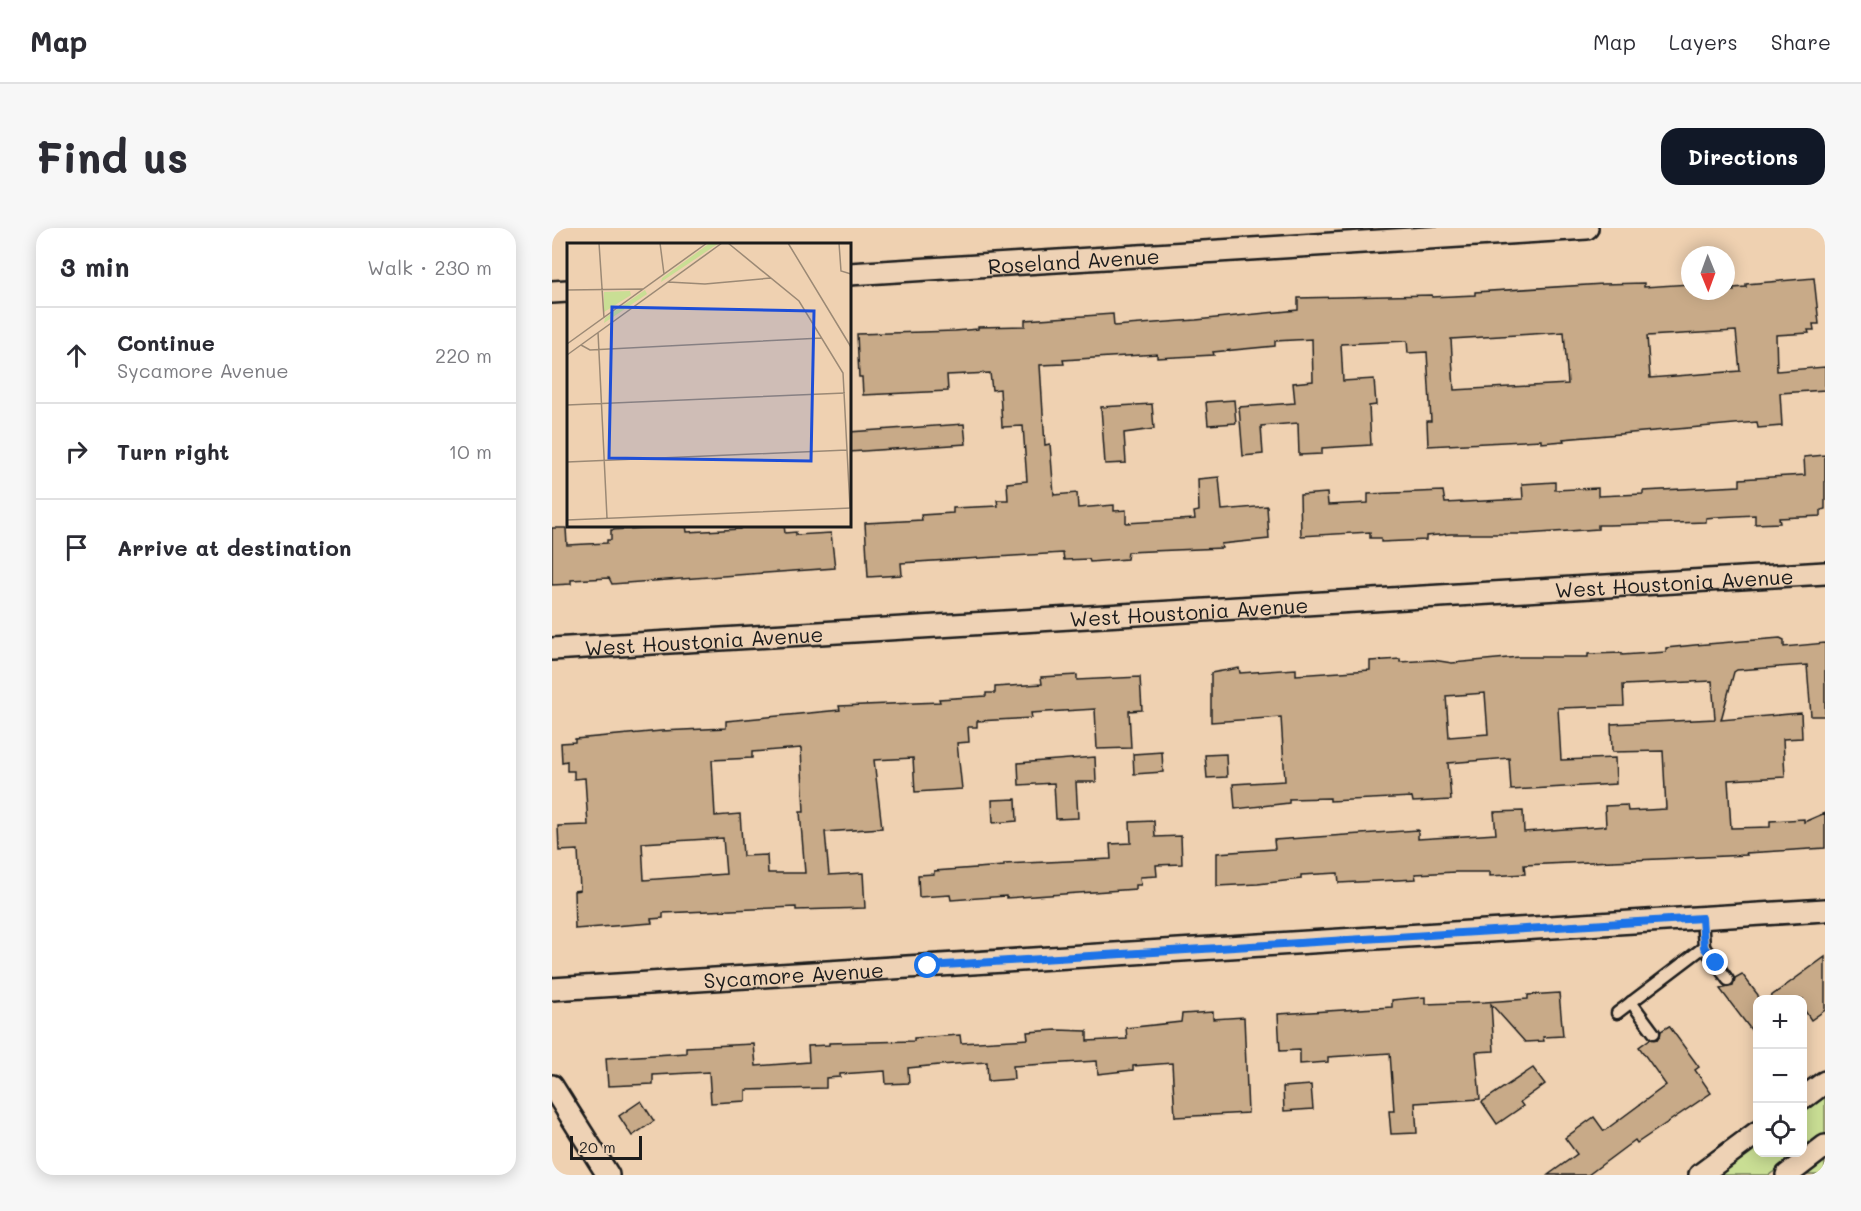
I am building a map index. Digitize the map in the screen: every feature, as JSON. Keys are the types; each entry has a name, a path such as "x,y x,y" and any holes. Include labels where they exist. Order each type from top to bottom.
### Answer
{"street":[{"name":"Roseland Avenue","path":"850,274 1587,228"},
{"path":"552,292 567,291"},
{"name":"West Houstonia Avenue","path":"552,649 1825,573"},
{"name":"Sycamore Avenue","path":"552,989 1825,910"},
{"path":"1807,1096 1825,1082"},
{"path":"552,1086 608,1175"},
{"path":"1700,1175 1753,1136"},
{"path":"1787,1175 1825,1146"}],"lane":[{"path":"1702,918 1704,947 1728,980"},
{"path":"1617,1013 1704,947"},
{"path":"1631,1002 1654,1033"}],"green space":[{"path":"1825,1097 1825,1134 1807,1147 1807,1110"},
{"path":"1753,1150 1753,1157 1794,1157 1769,1175 1719,1175"},
{"path":"1825,1160 1825,1175 1806,1175"}],"building":[{"path":"1814,278 1819,324 1813,324 1814,330 1808,330 1809,333 1776,335 1777,371 1825,367 1825,390 1780,393 1782,426 1758,428 1757,422 1563,439 1564,441 1541,443 1541,440 1428,446 1427,421 1431,421 1427,352 1408,353 1407,341 1341,344 1343,381 1374,379 1376,405 1369,406 1371,445 1322,448 1322,454 1299,455 1298,423 1261,426 1263,454 1243,456 1239,407 1295,403 1293,383 1313,381 1312,339 1275,341 1275,346 1213,352 1214,355 1157,358 1157,354 1063,360 1064,364 1040,365 1045,445 1050,444 1054,495 1077,493 1078,508 1114,505 1114,511 1126,510 1126,523 1195,519 1194,512 1199,511 1198,479 1219,477 1222,510 1267,506 1269,539 1221,544 1222,548 1128,552 1127,559 1090,562 1089,559 1064,560 1063,553 901,563 902,575 868,577 865,523 922,520 921,515 953,513 953,508 998,506 997,500 1008,500 1007,483 1027,481 1023,426 1002,427 1000,389 992,390 990,373 947,375 948,391 863,395 862,377 859,377 857,334 1025,326 1025,320 1113,314 1114,326 1196,320 1298,310 1298,298 1432,295 1432,297 1475,295 1475,292 1644,283 1644,287 1681,285 1681,300 1735,300 1735,288 1746,287 1746,284","holes":["1736,331 1740,371 1650,378 1647,336","1564,332 1568,384 1454,390 1451,339"]},
{"path":"1234,400 1236,423 1208,425 1206,402"},
{"path":"1152,404 1154,429 1124,433 1126,463 1105,464 1101,407"},
{"path":"964,424 966,444 850,452 850,432"},
{"path":"1825,455 1825,509 1821,510 1821,516 1779,518 1780,523 1755,524 1755,515 1706,518 1706,522 1598,525 1598,529 1525,534 1451,534 1426,536 1426,540 1381,542 1381,538 1370,538 1370,532 1301,536 1300,495 1327,493 1328,505 1368,503 1368,494 1443,491 1445,503 1523,499 1522,484 1555,482 1555,490 1598,488 1598,496 1643,494 1643,491 1740,486 1740,479 1805,475 1804,457"},
{"path":"686,526 687,532 740,529 740,526 784,526 785,533 796,532 796,535 831,533 835,568 612,584 609,578 571,580 571,584 552,585 552,528 566,528 567,545 607,543 607,540 611,540 611,530"},
{"path":"1780,638 1784,640 1784,647 1825,643 1825,716 1811,716 1807,665 1737,670 1734,672 1721,720 1801,713 1802,738 1783,739 1785,777 1728,780 1731,828 1770,827 1770,821 1804,819 1804,822 1825,813 1825,848 1746,853 1747,855 1524,865 1525,874 1490,876 1490,872 1456,872 1415,874 1416,879 1339,883 1338,873 1301,875 1301,879 1258,884 1217,886 1217,853 1275,849 1274,840 1418,830 1418,839 1496,834 1494,812 1523,811 1524,832 1606,826 1605,806 1627,805 1628,811 1666,809 1663,751 1612,752 1611,724 1715,719 1712,681 1623,685 1624,706 1558,708 1561,760 1615,758 1616,784 1511,790 1509,758 1448,763 1451,800 1413,802 1412,797 1330,801 1330,798 1289,799 1289,803 1235,809 1233,784 1285,781 1281,717 1211,722 1211,673 1239,668 1240,673 1296,669 1296,675 1370,670 1370,661 1400,659 1400,662 1433,660 1452,663 1519,657 1588,657 1588,654 1622,653 1622,655 1666,652 1666,648","holes":["1485,693 1488,734 1449,737 1446,696"]},
{"path":"1077,675 1077,680 1140,677 1142,710 1129,711 1131,748 1097,749 1095,709 1031,713 1032,718 977,721 977,727 968,727 969,742 957,743 962,789 915,792 913,758 874,760 882,828 825,832 829,875 863,873 865,908 796,910 796,907 663,913 663,918 651,919 652,923 575,929 574,891 580,890 578,850 559,851 558,826 588,825 585,778 574,779 574,771 567,771 567,761 562,762 561,743 575,742 575,739 661,731 726,728 726,721 840,710 839,706 940,702 939,699 986,696 986,693 995,693 995,687 1042,684 1041,677","holes":["801,748 804,812 800,812 805,873 768,873 767,855 743,856 740,814 715,816 712,760 752,758 752,752","723,838 726,874 644,880 642,843"]},
{"path":"1162,752 1163,772 1134,774 1133,754"},
{"path":"1226,754 1227,777 1207,778 1205,755"},
{"path":"1095,757 1096,782 1076,782 1078,818 1056,819 1054,783 1019,785 1018,763"},
{"path":"1016,799 1017,821 993,823 992,800"},
{"path":"1154,821 1155,837 1181,836 1182,864 1156,865 1157,876 1140,877 1141,885 1136,885 1136,889 1006,898 1006,896 951,900 950,895 919,897 918,875 934,874 934,871 1004,866 1004,864 1111,859 1110,844 1131,843 1130,822"},
{"path":"1825,957 1825,1010 1811,1020 1807,1014 1807,995 1773,995"},
{"path":"1742,974 1758,995 1753,995 1753,1032 1720,989 1733,986 1735,978"},
{"path":"1559,993 1563,1036 1543,1037 1544,1041 1525,1042 1491,1004 1494,1051 1476,1052 1480,1099 1415,1103 1417,1133 1391,1134 1389,1111 1394,1111 1390,1053 1328,1057 1328,1062 1300,1064 1300,1050 1280,1051 1278,1014 1392,1007 1392,1000 1425,997 1425,1004 1528,999 1528,995"},
{"path":"1213,1012 1213,1019 1244,1017 1248,1113 1175,1117 1172,1063 1133,1066 1133,1070 1098,1074 1097,1061 1013,1066 1014,1079 988,1081 987,1062 939,1065 908,1068 909,1083 886,1084 885,1071 840,1074 840,1077 826,1078 826,1088 746,1090 746,1101 711,1103 709,1072 653,1075 653,1084 608,1086 606,1058 686,1053 686,1047 754,1044 756,1066 809,1062 808,1046 829,1045 829,1043 914,1041 914,1038 960,1035 961,1043 1028,1039 1027,1032 1057,1030 1087,1031 1087,1041 1127,1039 1126,1028 1181,1022 1182,1014"},
{"path":"1669,1026 1699,1067 1695,1070 1711,1093 1637,1143 1635,1140 1588,1175 1548,1175 1577,1154 1565,1138 1594,1117 1604,1131 1666,1085 1639,1047 1650,1039 1658,1039 1661,1031"},
{"path":"1533,1068 1545,1084 1520,1102 1523,1106 1497,1124 1482,1102"},
{"path":"1311,1085 1313,1109 1284,1111 1283,1087"},
{"path":"641,1101 654,1121 632,1136 619,1116"}],"route":[{"path":"928,966 1702,918 1704,947 1716,963"}]}
